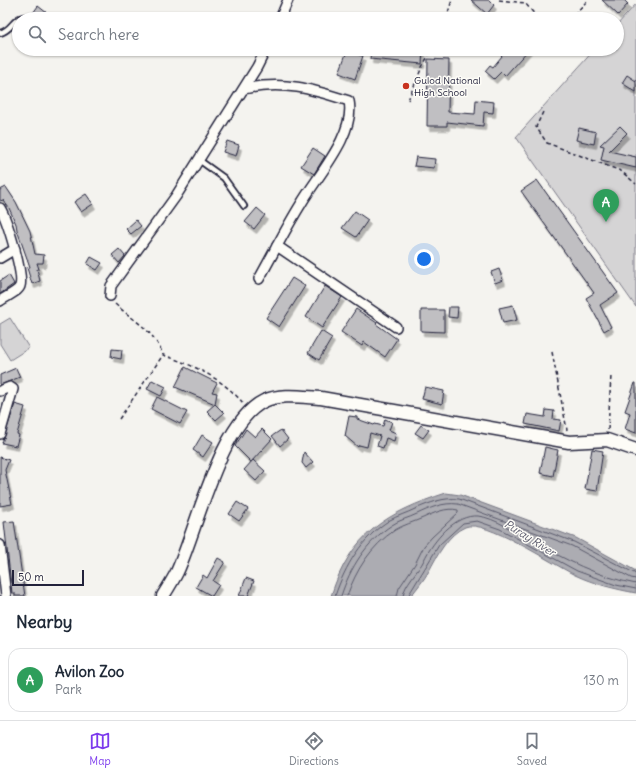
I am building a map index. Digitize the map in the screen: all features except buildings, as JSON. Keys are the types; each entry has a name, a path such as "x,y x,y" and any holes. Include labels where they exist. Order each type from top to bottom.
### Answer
{"street":[{"path":"283,12 288,0"},
{"path":"110,296 111,286 176,196 244,89 262,56"},
{"path":"244,89 263,85 310,88 349,101 351,110 349,119 336,149 301,202 259,279"},
{"path":"0,301 20,286 15,249 1,213"},
{"path":"277,246 396,327"},
{"path":"0,258 15,249"},
{"path":"0,391 10,387 13,389 0,433"},
{"path":"163,596 177,572 214,471 237,426 263,401 276,397 321,398 569,442 608,440 636,450"},
{"path":"0,545 6,596"}],"lane":[{"path":"0,33 8,29 12,25"},
{"path":"199,160 224,178 244,206"}],"path":[{"path":"448,12 452,0"},
{"path":"499,0 525,3 533,12"},
{"path":"577,12 588,0"},
{"path":"408,100 428,56"},
{"path":"543,112 536,127 547,143 621,171 636,184"},
{"path":"110,296 116,304 140,323 158,343 163,355 181,361 209,374 236,395 251,411"},
{"path":"552,352 569,442"},
{"path":"119,419 163,355"},
{"path":"608,440 611,375"}],"shaded area":[{"path":"636,4 636,307 516,137 589,56 624,56 624,17"},
{"path":"10,318 29,348 10,360 0,344 0,324"}],"water":[{"name":"Puray River","path":"446,493 460,495 576,538 636,571 636,593 605,586 582,578 503,536 487,529 474,526 465,527 459,530 448,540 439,552 425,578 411,596 331,596 339,575 349,556 360,541 374,528 406,508"}],"place":[{"name":"Gulod National High School","path":"406,86"},
{"name":"Avilon Zoo","path":"606,222"}]}
